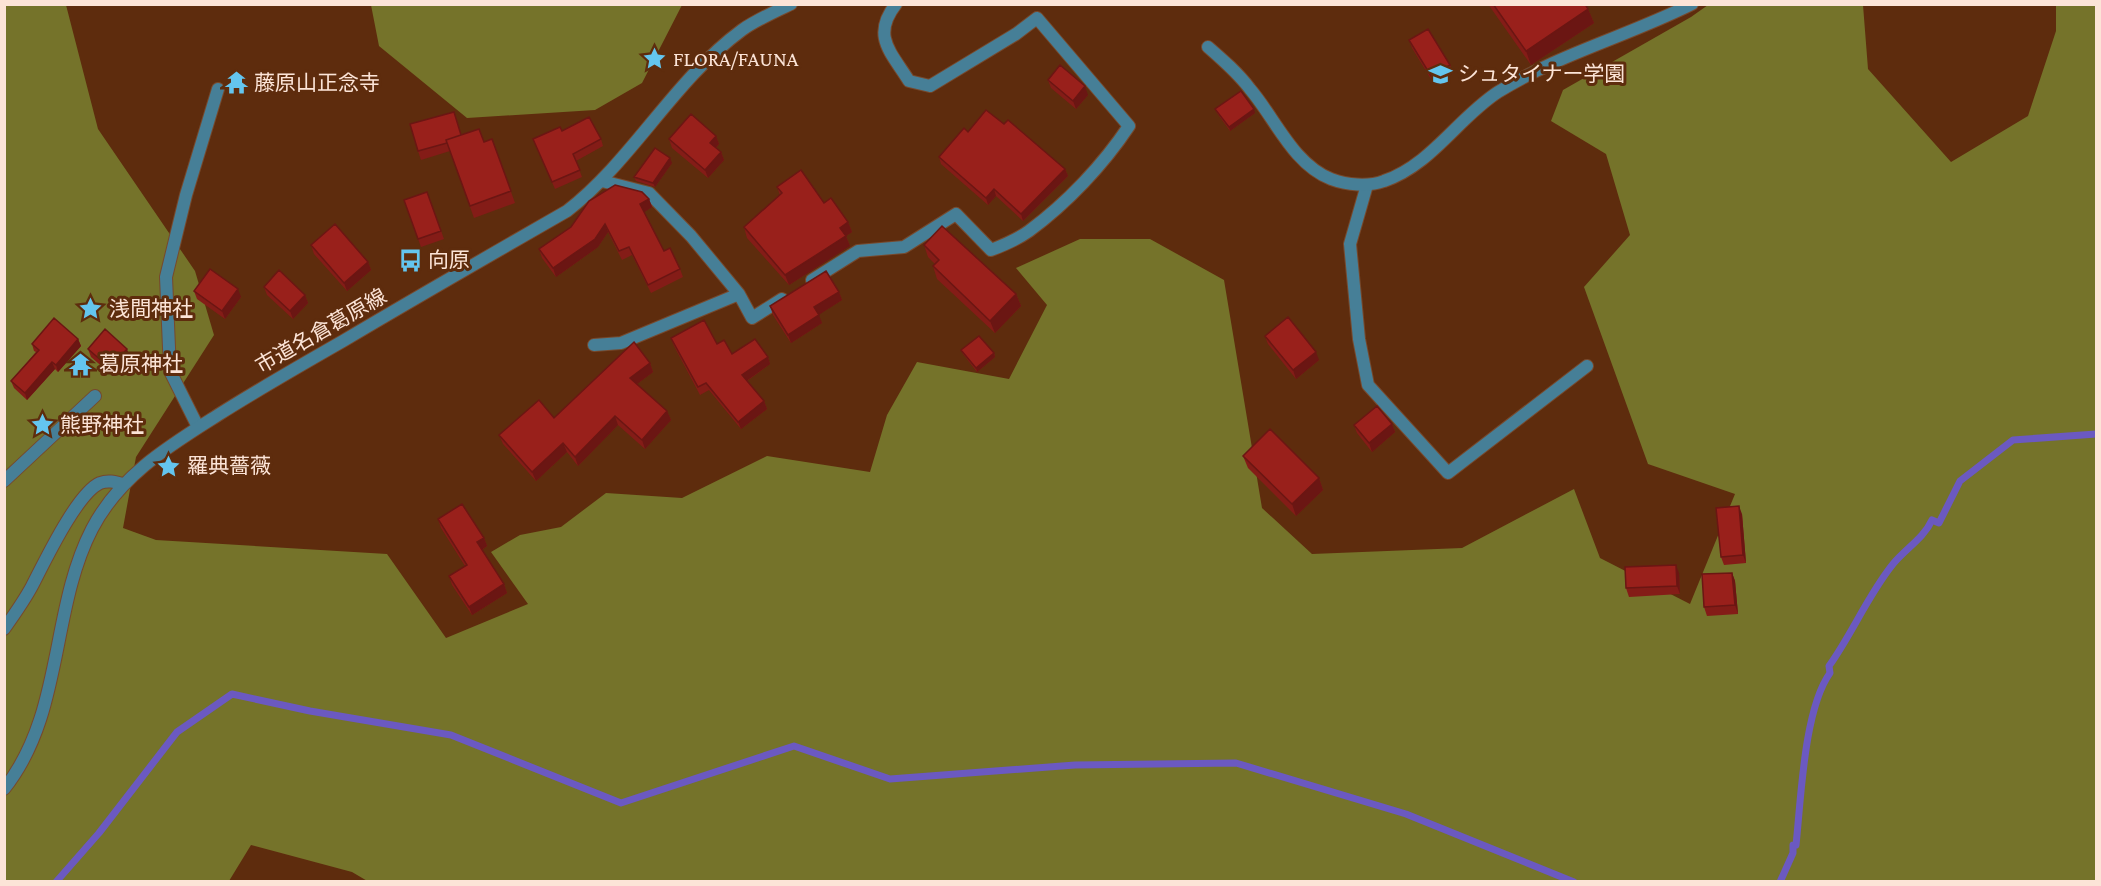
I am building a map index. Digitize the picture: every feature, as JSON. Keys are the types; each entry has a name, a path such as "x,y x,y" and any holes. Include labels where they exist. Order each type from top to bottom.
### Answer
{"street":[{"name":"市道名倉葛原線","path":"4,789 22,761 49,691 71,583 83,551 97,521 123,484 160,452 260,388 567,211 602,181 664,106 719,48 744,29 790,4"},
{"path":"602,181 650,193 691,236 739,294 752,318 858,251 904,248 956,214 991,250 1028,232 1105,161 1129,126 1037,18 1016,34 930,86 909,81 883,40 885,19 896,4"},
{"path":"1208,47 1250,89 1300,157 1330,178 1366,185 1400,174 1426,157 1475,109 1523,78 1576,52 1692,4"},
{"path":"198,427 170,371 166,277 186,195 218,89"},
{"path":"1366,185 1350,244 1359,339 1368,385 1448,473 1587,366"},
{"path":"594,345 621,343 739,294"},
{"path":"4,481 95,396"},
{"path":"4,629 70,518 87,495 99,483 113,481 123,484"}],"shaded area":[{"path":"371,4 682,5 642,83 595,110 467,118 379,46"},
{"path":"5,5 66,5 98,129 195,271 214,335 136,457 123,528 156,540 387,554 446,638 528,604 491,552 520,535 561,527 606,493 682,498 767,456 870,472 887,415 917,362 1009,379 1047,305 1016,268 1080,239 1150,239 1224,280 1262,508 1312,554 1462,548 1574,489 1600,558 1690,604 1735,494 1648,464 1584,287 1630,235 1606,154 1551,121 1563,90 1708,5 1863,5 1868,69 1951,162 2028,116 2056,31 2056,5 2096,5 2096,881 369,882 352,872 251,845 229,881 5,882"}],"building":[{"path":"1493,4 1585,4 1588,9 1526,51"},
{"path":"1428,29 1450,65 1431,76 1409,40"},
{"path":"1060,65 1085,86 1073,101 1048,80"},
{"path":"1241,91 1254,109 1229,127 1215,109"},
{"path":"986,110 1004,124 1008,120 1065,169 1021,214 994,189 986,198 939,157 964,128 968,132"},
{"path":"454,112 461,135 446,140 447,143 418,151 410,124"},
{"path":"691,114 716,136 710,143 721,152 705,170 669,139"},
{"path":"589,117 601,139 573,154 580,170 552,182 533,139 560,127 562,131"},
{"path":"479,129 484,142 492,139 511,191 470,206 446,140"},
{"path":"655,148 670,158 653,183 634,177"},
{"path":"801,170 824,203 831,198 848,222 840,228 846,236 785,275 744,227 782,193 777,187"},
{"path":"615,185 642,192 649,199 640,204 664,251 670,248 680,269 648,285 629,247 619,251 605,224 595,239 553,268 539,249 571,227 589,201"},
{"path":"427,192 441,231 418,239 404,200"},
{"path":"335,224 368,262 344,283 311,245"},
{"path":"942,226 1016,294 990,321 933,266 939,260 924,245"},
{"path":"210,269 238,289 222,311 194,291"},
{"path":"279,270 305,295 290,311 264,287"},
{"path":"826,271 839,292 814,307 819,315 788,335 770,306"},
{"path":"1288,317 1316,352 1293,370 1265,336"},
{"path":"54,318 78,339 56,365 52,362 25,393 11,381 39,350 32,344"},
{"path":"704,320 717,344 724,340 732,354 755,339 768,357 742,375 764,401 738,422 706,383 698,387 671,338"},
{"path":"105,329 127,349 110,368 88,349"},
{"path":"979,336 994,353 976,368 961,350"},
{"path":"634,342 650,363 630,378 667,411 642,440 615,416 575,457 563,443 532,472 499,435 539,400 554,418"},
{"path":"1377,406 1392,424 1369,443 1354,425"},
{"path":"1270,429 1319,478 1292,504 1243,456"},
{"path":"462,504 484,538 477,542 504,584 469,607 449,576 467,565 438,519"},
{"path":"1739,506 1743,555 1721,557 1716,508"},
{"path":"1676,565 1677,586 1626,588 1625,567"},
{"path":"1732,573 1735,605 1704,607 1702,574"}],"waterway":[{"path":"1780,882 1793,853 1793,845 1796,845 1805,755 1814,709 1830,673 1829,666 1884,576 1919,538 1932,520 1939,523 1960,481 2013,440 2096,434"},
{"path":"56,882 99,833 177,732 232,694 310,711 451,735 621,803 794,746 890,779 1075,765 1236,763 1406,814 1574,882"}],"place":[{"name":"FLORA/FAUNA","path":"655,59"},
{"name":"シュタイナー学園","path":"1440,74"},
{"name":"藤原山正念寺","path":"236,83"},
{"name":"向原","path":"410,260"},
{"name":"浅間神社","path":"91,309"},
{"name":"葛原神社","path":"81,364"},
{"name":"熊野神社","path":"42,425"},
{"name":"羅典薔薇","path":"169,466"}]}
